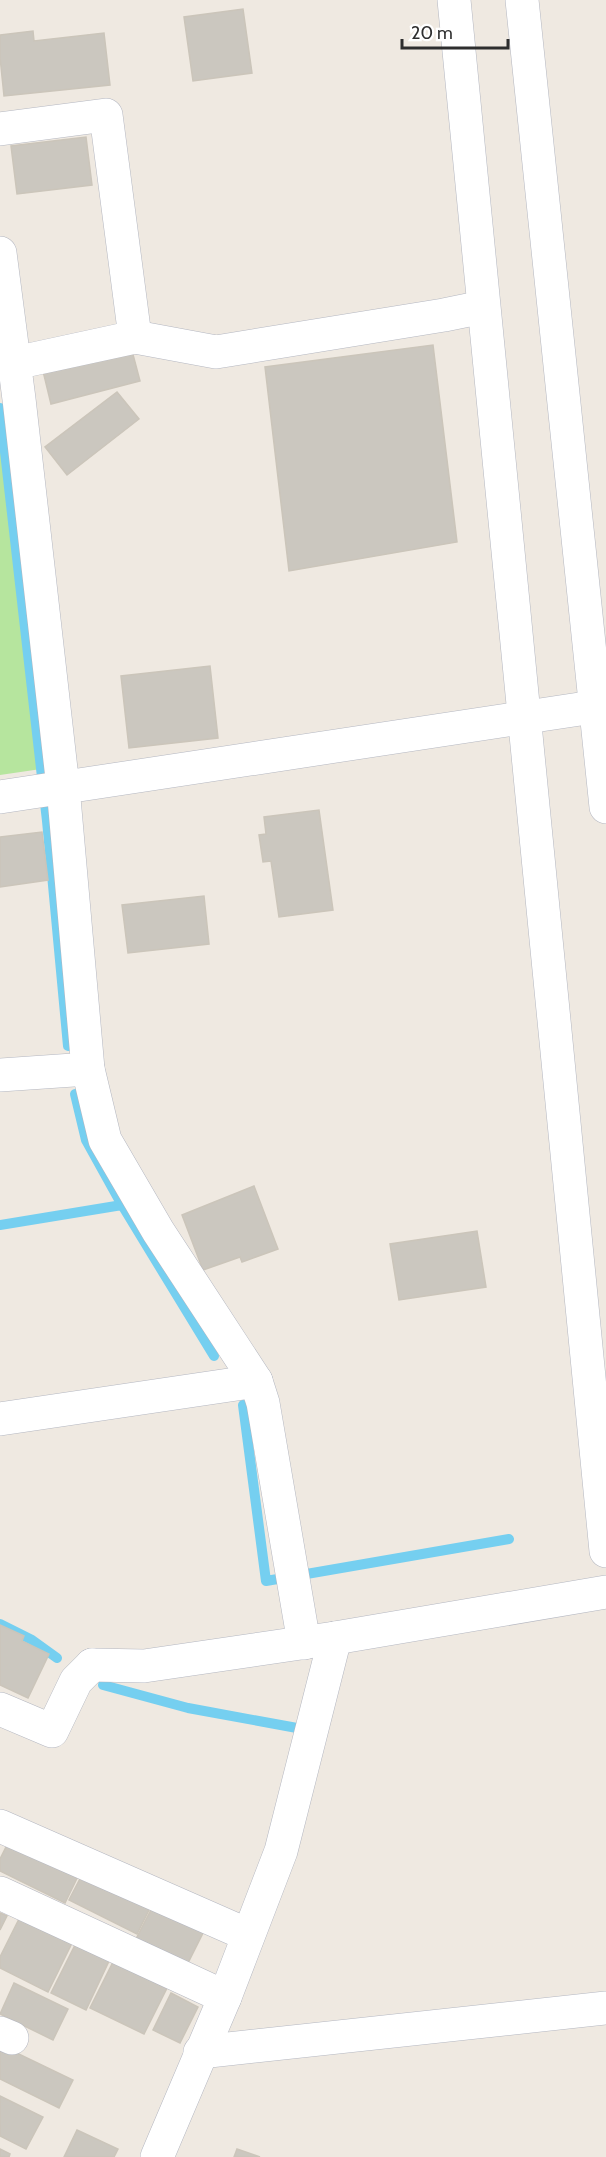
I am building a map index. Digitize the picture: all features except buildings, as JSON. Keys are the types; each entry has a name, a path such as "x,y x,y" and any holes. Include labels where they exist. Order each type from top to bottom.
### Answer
{"street":[{"path":"454,0 606,1551"},
{"path":"522,0 601,706 606,807"},
{"path":"0,129 106,116 135,337"},
{"path":"0,253 15,363 9,400 50,789 88,1068 105,1140 158,1231 256,1381 263,1403 292,1575 319,1641 281,1851 225,1997 157,2157"},
{"path":"15,363 135,337 216,352 483,307"},
{"path":"0,797 601,706"},
{"path":"0,1075 88,1068"},
{"path":"0,1419 256,1381"},
{"path":"0,1709 52,1731 76,1681 92,1665 144,1666 319,1641 606,1592"},
{"path":"0,1826 248,1935"},
{"path":"0,1893 225,1997"},
{"path":"200,2052 606,2008"}],"green space":[{"path":"0,423 41,769 0,775"}],"waterway":[{"path":"0,408 47,821 68,1046"},
{"path":"75,1094 86,1140 122,1205"},
{"path":"0,1225 122,1205 214,1356"},
{"path":"243,1405 266,1581 509,1539"},
{"path":"0,1624 32,1640 57,1658"},
{"path":"103,1685 188,1708 297,1728"}]}
